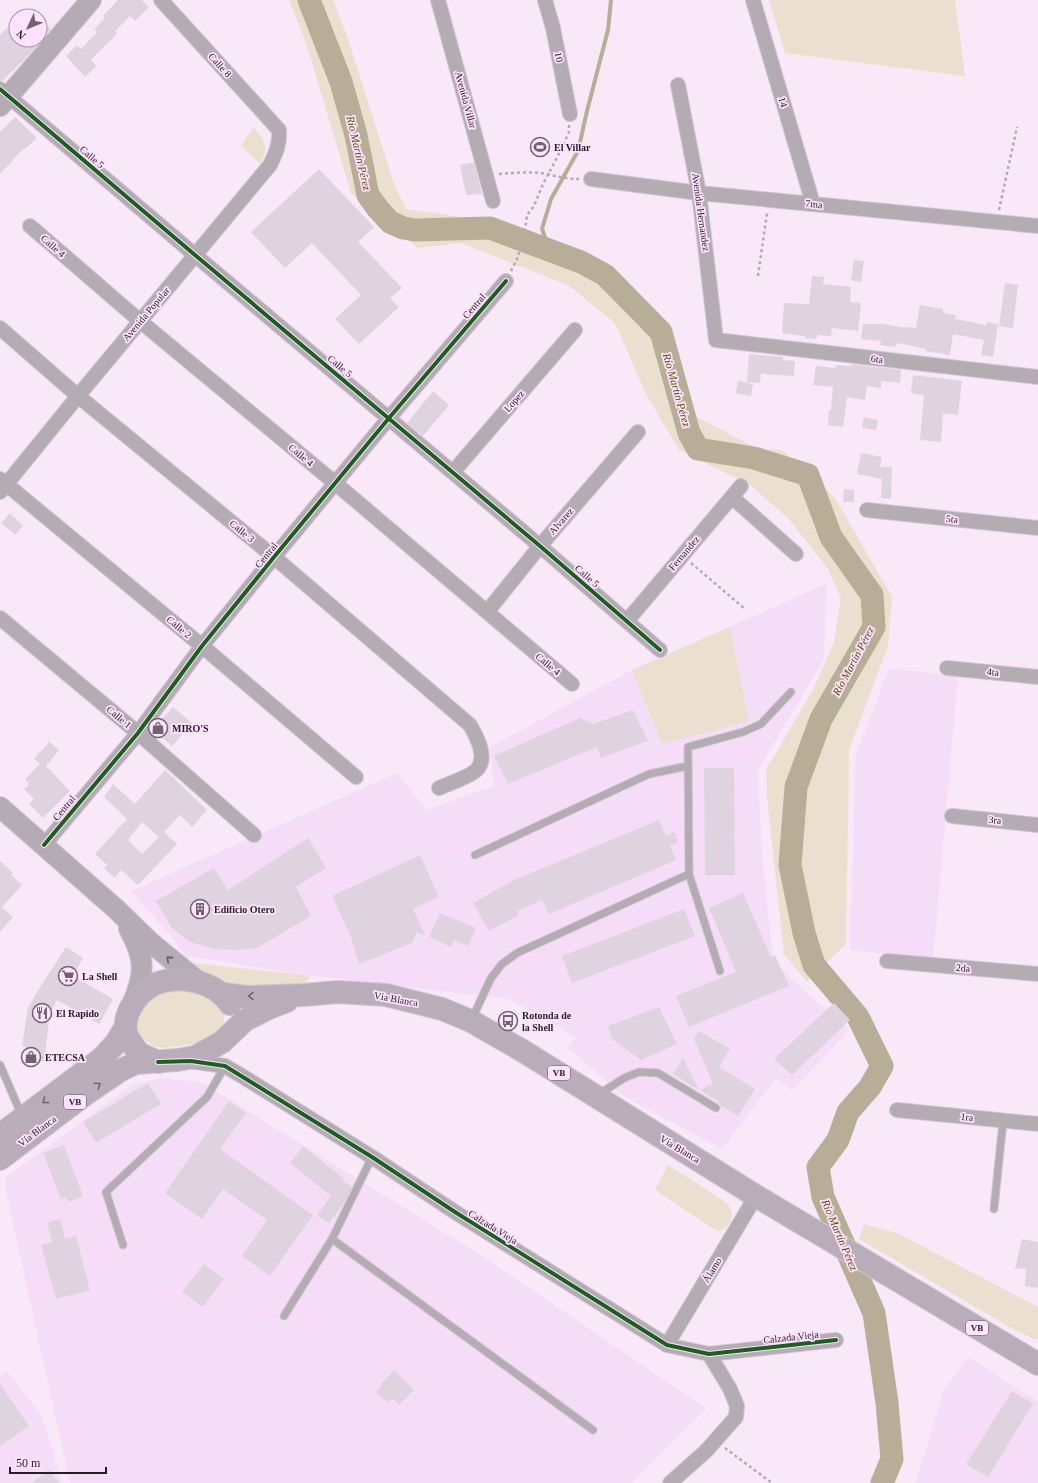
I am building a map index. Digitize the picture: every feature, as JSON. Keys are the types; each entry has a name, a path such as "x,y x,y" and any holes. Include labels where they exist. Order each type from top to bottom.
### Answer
{"main road":[{"path":"3,97 90,0"},
{"path":"0,807 116,909 150,942 200,983"},
{"path":"116,909 136,942 142,962 140,986 128,1018 127,1038 140,1054 158,1062"},
{"name":"VB","path":"128,1018 143,993 155,984 173,980 188,980 200,983 220,993 229,1001 236,1014 231,1033 212,1049 195,1057 158,1062"},
{"name":"Vía Blanca","path":"220,993 232,996 247,997 338,992 386,995 442,1009 471,1021 930,1301 1033,1358"},
{"name":"Vía Blanca","path":"231,1033 255,1014 304,995"},
{"name":"Vía Blanca","path":"0,1134 102,1058 116,1043 128,1018"},
{"name":"Vía Blanca","path":"0,1159 87,1093 122,1070 136,1063 158,1062"}],"street":[{"name":"Calle 8","path":"161,0 278,130"},
{"name":"Avenida Villar","path":"438,0 493,201"},
{"name":"10","path":"546,0 570,114"},
{"name":"14","path":"753,0 813,204"},
{"name":"Avenida Hernandez","path":"678,85 700,193 716,340"},
{"name":"Calle 5","path":"3,97 195,255 389,418 660,650"},
{"name":"Avenida Popular","path":"2,485 270,165 280,141 278,130"},
{"name":"7ma","path":"591,179 700,193 1038,226"},
{"name":"Calle 4","path":"30,226 140,321 335,483 572,684"},
{"name":"Central","path":"44,845 138,733 202,646 274,557 389,418 506,281"},
{"name":"Calle 3","path":"0,328 78,396 274,557 470,726 477,736 481,750 479,764 475,771 439,788"},
{"name":"Lopez","path":"453,472 576,330"},
{"name":"6ta","path":"716,340 1038,377"},
{"name":"Alvarez","path":"487,612 540,546 638,432"},
{"name":"Calle 2","path":"2,485 202,646 356,777"},
{"name":"Fernandez","path":"627,621 742,486"},
{"path":"732,497 796,554"},
{"name":"5ta","path":"867,510 1038,528"},
{"name":"Calle 1","path":"0,618 138,733 254,835"},
{"name":"4ta","path":"948,668 1038,677"},
{"name":"3ra","path":"952,816 1038,825"},
{"name":"2da","path":"887,961 1038,974"},
{"path":"225,1066 224,1048 231,1033"},
{"name":"Calzada Vieja","path":"158,1062 191,1061 225,1066 372,1157 455,1212 667,1345 709,1354 836,1340"},
{"name":"1ra","path":"897,1110 1038,1124"},
{"name":"Álamo","path":"667,1345 756,1196"},
{"path":"670,1483 706,1451 736,1417 737,1406 730,1389 709,1354"}],"lane":[{"path":"720,971 689,874 688,747 743,732 760,724 791,692"},
{"path":"475,856 650,774 688,766"},
{"path":"471,1021 492,978 502,964 517,953 689,874"},
{"path":"0,1065 23,1118"},
{"path":"122,1245 106,1192 207,1097 225,1066"},
{"path":"596,1096 624,1078 639,1072 658,1073 716,1108"},
{"path":"994,1209 1003,1121"},
{"path":"284,1316 332,1239 372,1157"},
{"path":"332,1239 593,1430"}],"path":[{"path":"518,257 527,215 534,206 569,132 570,114"},
{"path":"997,222 1017,127"},
{"path":"486,175 526,172 548,174 569,179"},
{"path":"758,276 768,200"},
{"path":"683,556 746,609"},
{"path":"715,1441 772,1483"}],"shaded area":[{"path":"289,0 333,0 347,36 394,184 406,209 475,219 496,218 581,254 675,347 695,416 758,449 782,450 835,498 892,597 888,646 849,750 846,944 807,982 784,954 767,797 766,770 814,688 834,642 841,598 828,569 789,519 750,485 679,450 646,394 615,323 568,285 461,243 418,248 351,193 307,46"},
{"path":"769,0 955,0 965,76 785,53"},
{"path":"254,127 263,141 265,149 260,164 241,146"},
{"path":"826,584 824,659 758,770 762,855 773,959 791,979 849,1030 792,1091 776,1078 722,1149 625,1097 568,1048 575,1037 509,999 298,974 184,955 175,941 131,891 397,773 427,810 494,786 490,747 632,670"},
{"path":"730,627 749,721 662,744 632,670"},
{"path":"889,669 958,675 933,960 850,950 856,754"},
{"path":"180,962 306,975 310,978 304,984 288,988 226,987"},
{"path":"181,989 208,993 225,1013 223,1024 215,1033 198,1043 164,1048 154,1046 147,1042 138,1032 135,1025 139,1009 157,993"},
{"path":"160,1078 201,1082 479,1254 706,1408 632,1483 70,1483 6,1191 6,1177 132,1085"},
{"path":"668,1165 727,1203 732,1216 726,1227 717,1231 655,1190"},
{"path":"864,1224 897,1233 1038,1307 1038,1339 1034,1339 1013,1329 859,1239"},
{"path":"968,1357 1038,1402 1038,1483 916,1483 943,1392"},
{"path":"7,1371 42,1416 62,1483 0,1483 0,1377"}],"building":[{"path":"118,0 142,0 149,7 135,21 130,16 115,31 117,34 91,60 96,66 85,77 66,56 77,45 81,49 97,32 94,29 105,18 103,16"},
{"path":"8,27 8,48 34,48 2,81 0,81 0,35"},
{"path":"15,117 37,138 25,149 24,148 0,174 0,132"},
{"path":"474,162 482,194 466,195 460,165"},
{"path":"319,169 374,227 358,242 402,288 390,298 399,307 359,344 335,319 361,295 312,243 285,268 251,232"},
{"path":"854,260 864,261 861,282 851,280"},
{"path":"812,276 824,277 823,284 851,287 850,302 861,303 858,331 832,328 831,336 817,335 816,339 782,333 784,303 809,304"},
{"path":"1005,283 1018,285 1013,328 999,326"},
{"path":"920,305 943,309 943,313 956,315 955,319 986,325 987,322 998,324 993,357 981,355 984,340 953,334 950,355 926,351 926,349 897,343 896,347 880,345 881,341 861,339 863,324 883,324 916,328"},
{"path":"749,354 783,357 783,360 795,361 794,376 761,374 760,383 747,382"},
{"path":"852,364 901,370 900,383 881,381 881,388 867,386 865,400 847,397 843,427 828,425 833,387 813,385 816,366 835,368 836,365 852,366"},
{"path":"913,375 962,381 958,415 943,413 941,442 920,440 924,395 911,393"},
{"path":"738,381 753,384 751,396 736,393"},
{"path":"433,391 449,405 423,436 407,423"},
{"path":"864,417 878,420 876,430 862,428"},
{"path":"861,453 882,457 880,467 892,467 891,499 881,498 882,479 857,474"},
{"path":"844,489 854,490 854,502 843,502"},
{"path":"10,513 23,526 15,535 1,523"},
{"path":"173,707 192,723 172,746 153,729"},
{"path":"633,710 648,741 601,758 597,747 508,784 494,756 580,718 593,724"},
{"path":"49,742 59,750 46,766 70,791 43,818 29,804 34,799 24,789 29,784 25,779 40,764 34,759"},
{"path":"704,768 734,768 735,875 705,875"},
{"path":"165,770 207,810 192,827 180,815 159,837 164,832 177,844 138,885 121,870 115,878 104,868 107,865 95,854 127,819 104,797 113,784 135,804","holes":["142,822 159,837 142,854 128,840"]},
{"path":"659,820 666,836 674,832 678,842 670,846 676,860 549,914 542,900 517,911 519,915 489,931 473,903 514,880"},
{"path":"308,838 326,868 296,887 311,916 257,948 239,950 214,949 190,942 172,928 156,901 214,868 228,890"},
{"path":"420,855 439,897 413,909 425,935 417,932 412,943 359,964 351,937 332,896"},
{"path":"0,861 13,873 11,875 22,885 2,907 13,917 0,932"},
{"path":"743,893 771,957 775,955 789,986 689,1027 676,996 736,972 709,908"},
{"path":"684,909 695,936 572,983 562,956"},
{"path":"440,913 476,928 468,946 454,940 451,947 429,937"},
{"path":"66,947 83,958 73,976 113,999 99,1024 57,1000 50,1013 44,1061 27,1060 28,1048 22,1046 28,1008"},
{"path":"834,1003 850,1020 792,1075 774,1059"},
{"path":"659,1007 677,1044 641,1060 612,1039 608,1026"},
{"path":"699,1031 730,1049 719,1067 755,1089 738,1116 700,1090 713,1084 694,1039"},
{"path":"683,1058 699,1090 673,1074"},
{"path":"148,1083 161,1104 96,1143 83,1122"},
{"path":"229,1101 246,1113 220,1149 313,1215 270,1276 242,1256 267,1220 223,1189 202,1219 165,1193"},
{"path":"64,1145 83,1196 68,1202 66,1197 61,1199 43,1153"},
{"path":"303,1146 352,1187 344,1203 329,1223 317,1215 331,1196 290,1163"},
{"path":"60,1219 65,1239 76,1236 90,1290 56,1299 41,1245 52,1242 47,1223"},
{"path":"1022,1239 1038,1242 1038,1288 1025,1286 1026,1268 1015,1269"},
{"path":"204,1264 224,1279 203,1307 182,1292"},
{"path":"394,1370 414,1390 399,1405 392,1398 387,1402 376,1392"},
{"path":"0,1384 29,1426 0,1446"},
{"path":"1012,1391 1033,1404 988,1477 966,1464"},
{"path":"49,1470 59,1483 31,1483"}],"waterway":[{"name":"Río Martín Pérez","path":"309,0 341,82 356,135 368,195 390,222 403,228 415,230 490,228 581,262 605,275 661,332 689,433 698,449 754,458 808,475 831,537 872,595 874,627 821,719 796,787 790,865 804,933 814,965 858,1017 882,1066 870,1087 848,1112 838,1140 818,1167 823,1197 874,1313 887,1403 892,1459 882,1483"},
{"path":"549,249 542,229 551,199 578,151 608,30 611,0"}],"cycle path":[{"path":"0,89 540,546 660,650"},
{"path":"44,845 138,733 202,646 274,557 389,418 506,281"},
{"path":"158,1062 191,1061 225,1066 372,1157 455,1212 667,1345 709,1354 836,1340"}],"place":[{"name":"El Villar","path":"540,147"},
{"name":"MIRO'S","path":"158,728"},
{"name":"Edificio Otero","path":"200,909"},
{"name":"La Shell","path":"68,976"},
{"name":"El Rapido","path":"42,1013"},
{"name":"Rotonda de la Shell","path":"508,1021"},
{"name":"ETECSA","path":"31,1057"}]}
